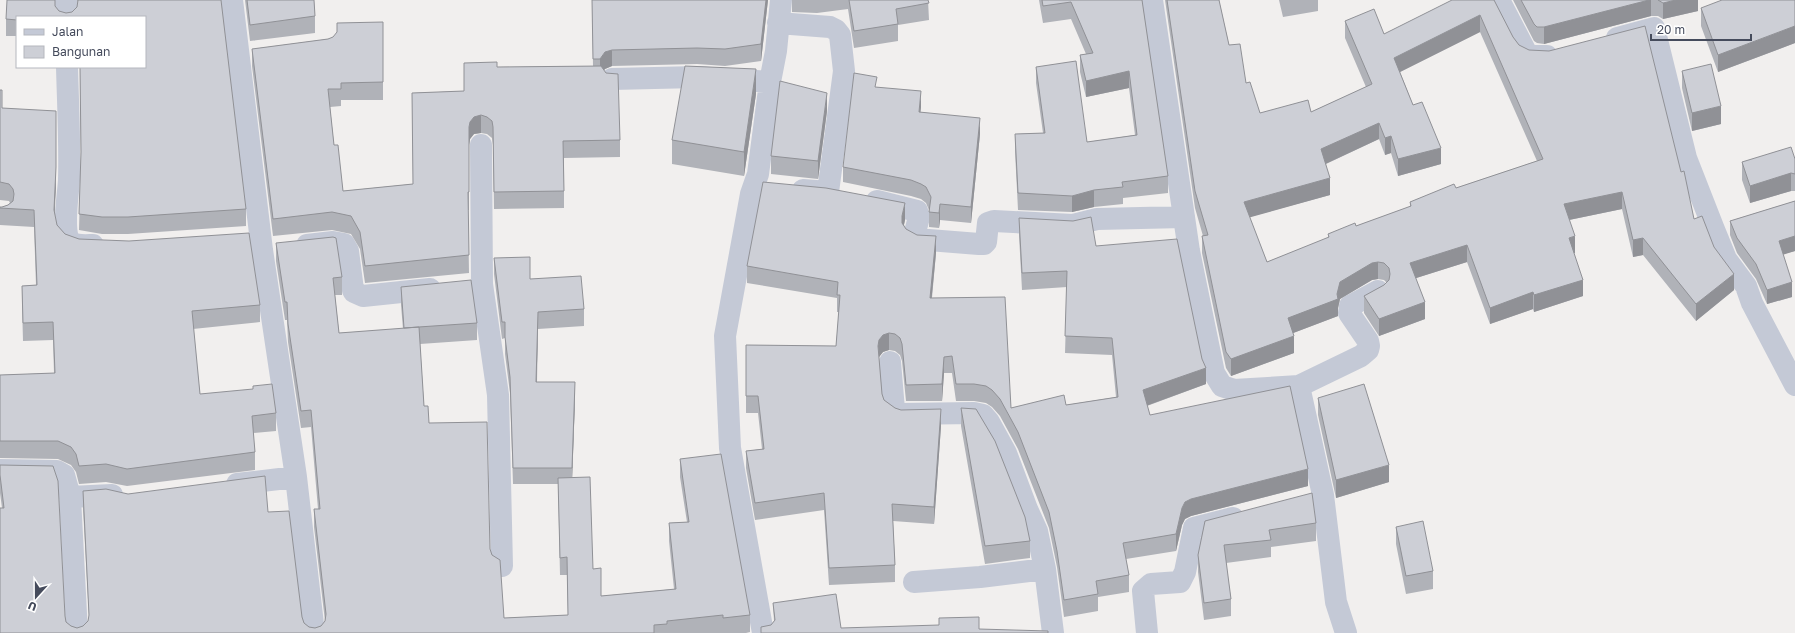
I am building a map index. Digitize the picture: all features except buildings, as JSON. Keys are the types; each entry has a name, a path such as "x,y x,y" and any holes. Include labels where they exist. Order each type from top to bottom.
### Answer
{"street":[{"path":"66,0 66,16"},
{"path":"232,0 261,243 296,477 314,633"},
{"path":"763,633 730,448 725,336 751,194 758,174 770,82 776,51 781,0"},
{"path":"1152,0 1184,217 1214,374 1222,386 1234,390 1299,386 1361,356 1370,346 1349,314 1349,309 1350,306 1378,291"},
{"path":"1499,0 1527,54 1534,56 1546,56 1570,50"},
{"path":"778,23 830,27 836,30 840,35 844,71 828,192"},
{"path":"1600,42 1654,28 1686,158 1713,227 1726,259 1746,286 1752,303 1795,385"},
{"path":"238,55 260,52"},
{"path":"67,68 69,179 66,227 68,238 71,242 78,244 113,247"},
{"path":"612,79 697,77 770,82"},
{"path":"481,145 482,284 498,395 502,566"},
{"path":"754,185 828,192 909,208 917,211 919,217 914,236 916,239 979,244 984,244 986,242 988,223 994,222 1072,225 1097,219 1184,217"},
{"path":"1713,227 1735,221"},
{"path":"237,239 287,247 333,242 344,244 348,251 353,290 354,292 363,296 482,284"},
{"path":"890,362 894,410 896,412 901,414 974,413 983,416 989,422 1006,453 1037,531 1045,569 1053,633"},
{"path":"1299,386 1323,495 1336,602 1346,633"},
{"path":"0,470 57,470 64,474 70,497 77,633"},
{"path":"218,486 296,477"},
{"path":"70,497 107,494 119,498 134,498"},
{"path":"1300,500 1323,495"},
{"path":"1147,633 1143,591 1151,584 1180,582 1185,572 1194,528 1255,512"},
{"path":"914,582 980,577 1045,569"}]}
